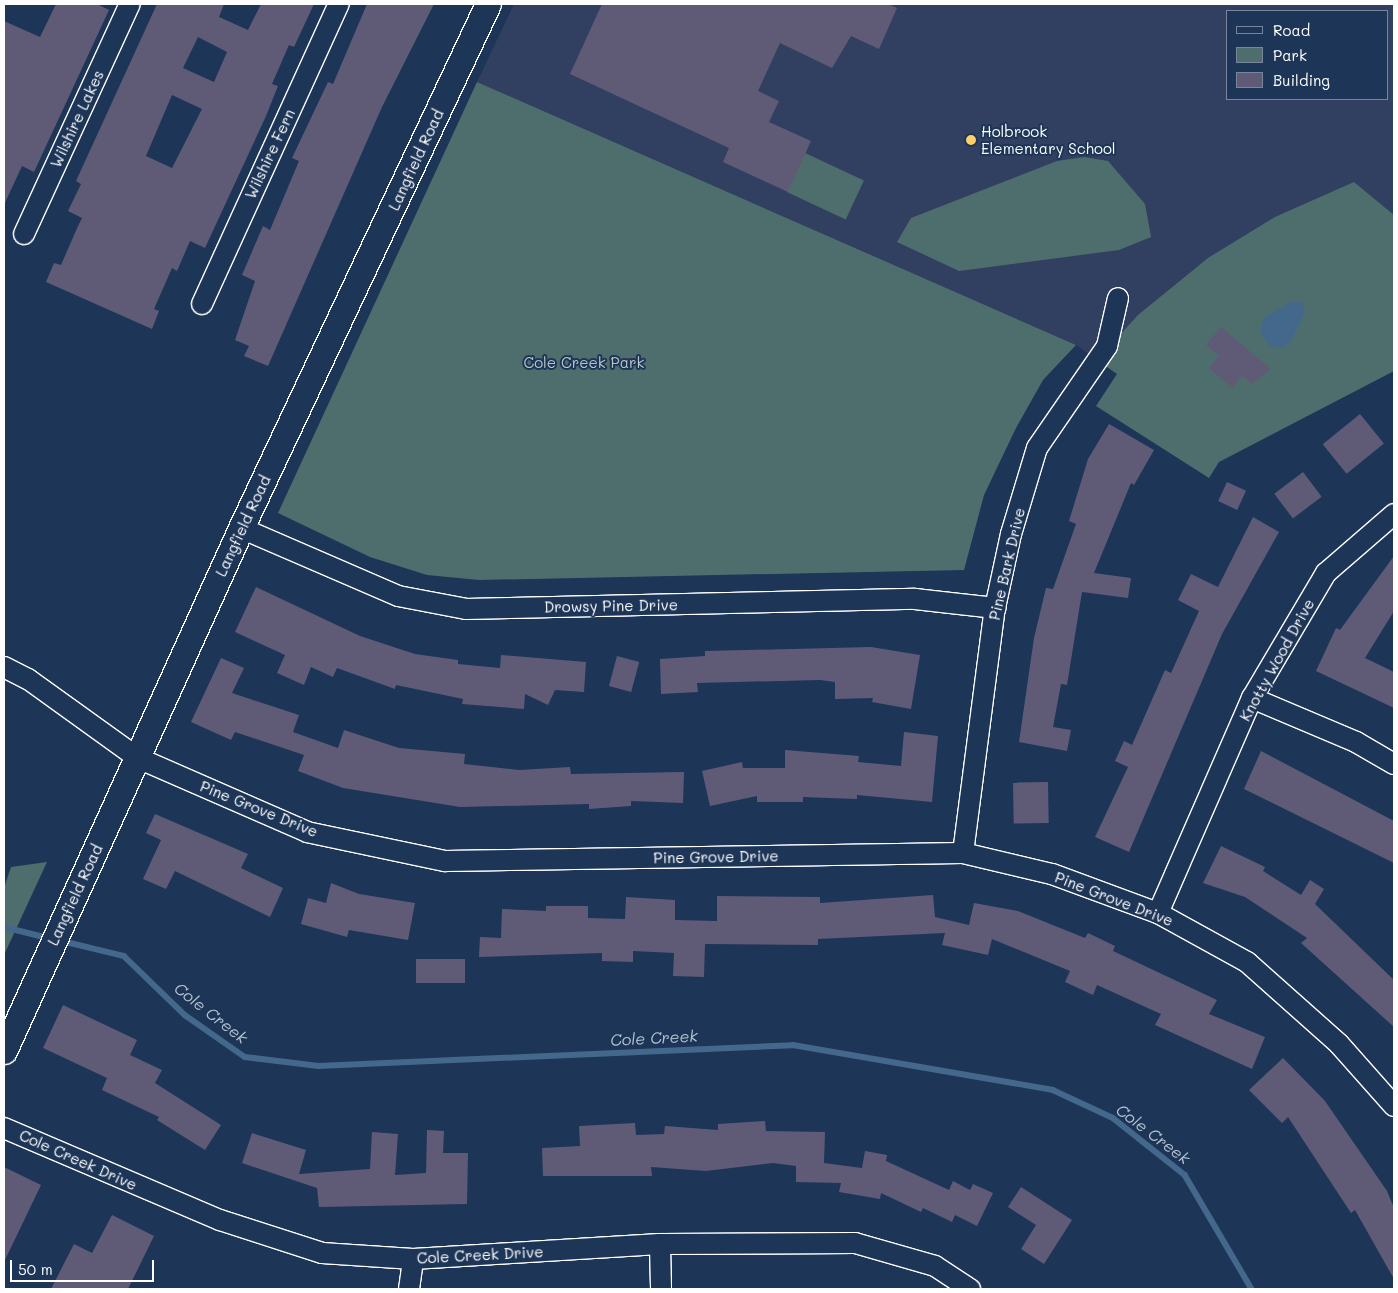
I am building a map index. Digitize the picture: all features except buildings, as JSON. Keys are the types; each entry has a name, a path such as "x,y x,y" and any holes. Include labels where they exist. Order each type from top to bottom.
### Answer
{"street":[{"name":"Wilshire Lakes","path":"24,234 130,4"},
{"name":"Wilshire Fern","path":"202,304 339,4"},
{"name":"Langfield Road","path":"4,1051 241,528 488,4"},
{"name":"Pine Bark Drive","path":"964,853 995,608 1037,448 1107,346 1118,298"},
{"name":"Knotty Wood Drive","path":"1158,913 1252,698 1326,573 1394,514"},
{"name":"Drowsy Pine Drive","path":"241,528 398,596 466,609 915,598 995,608"},
{"name":"Pine Grove Drive","path":"4,667 28,679 138,758 307,832 445,861 964,853 1052,874 1158,913 1247,962 1339,1044 1394,1106"},
{"path":"1252,698 1356,742 1394,764"},
{"name":"Cole Creek Drive","path":"4,1128 220,1220 322,1253 413,1259 660,1244 854,1243 935,1266 970,1289"},
{"path":"660,1244 660,1289"},
{"path":"409,1289 413,1259"}],"shaded area":[{"name":"Holbrook Elementary School","path":"514,4 1394,4 1394,215 1354,182 1097,360 1076,345 477,82"},
{"path":"1293,301 1302,303 1305,312 1291,341 1282,348 1269,346 1260,330 1264,318"}],"green space":[{"name":"Cole Creek Park","path":"477,82 1076,345 1043,380 1016,428 984,495 964,570 479,580 427,575 370,557 278,513"},
{"path":"805,153 864,180 846,219 787,192"},
{"path":"1084,157 1108,161 1145,204 1151,237 1119,250 959,271 897,242 911,218 1057,161"},
{"path":"1354,182 1394,215 1394,371 1219,462 1209,478 1096,406 1117,374 1097,360 1138,315 1208,258 1275,217"},
{"path":"47,862 4,955 4,888 11,867"}],"waterway":[{"name":"Cole Creek","path":"4,927 48,938"},
{"name":"Cole Creek","path":"62,941 124,956 185,1015 245,1057 318,1066 793,1045 1053,1090 1113,1118 1185,1175 1252,1289"}],"place":[{"name":"Holbrook Elementary School","path":"971,140"}]}
